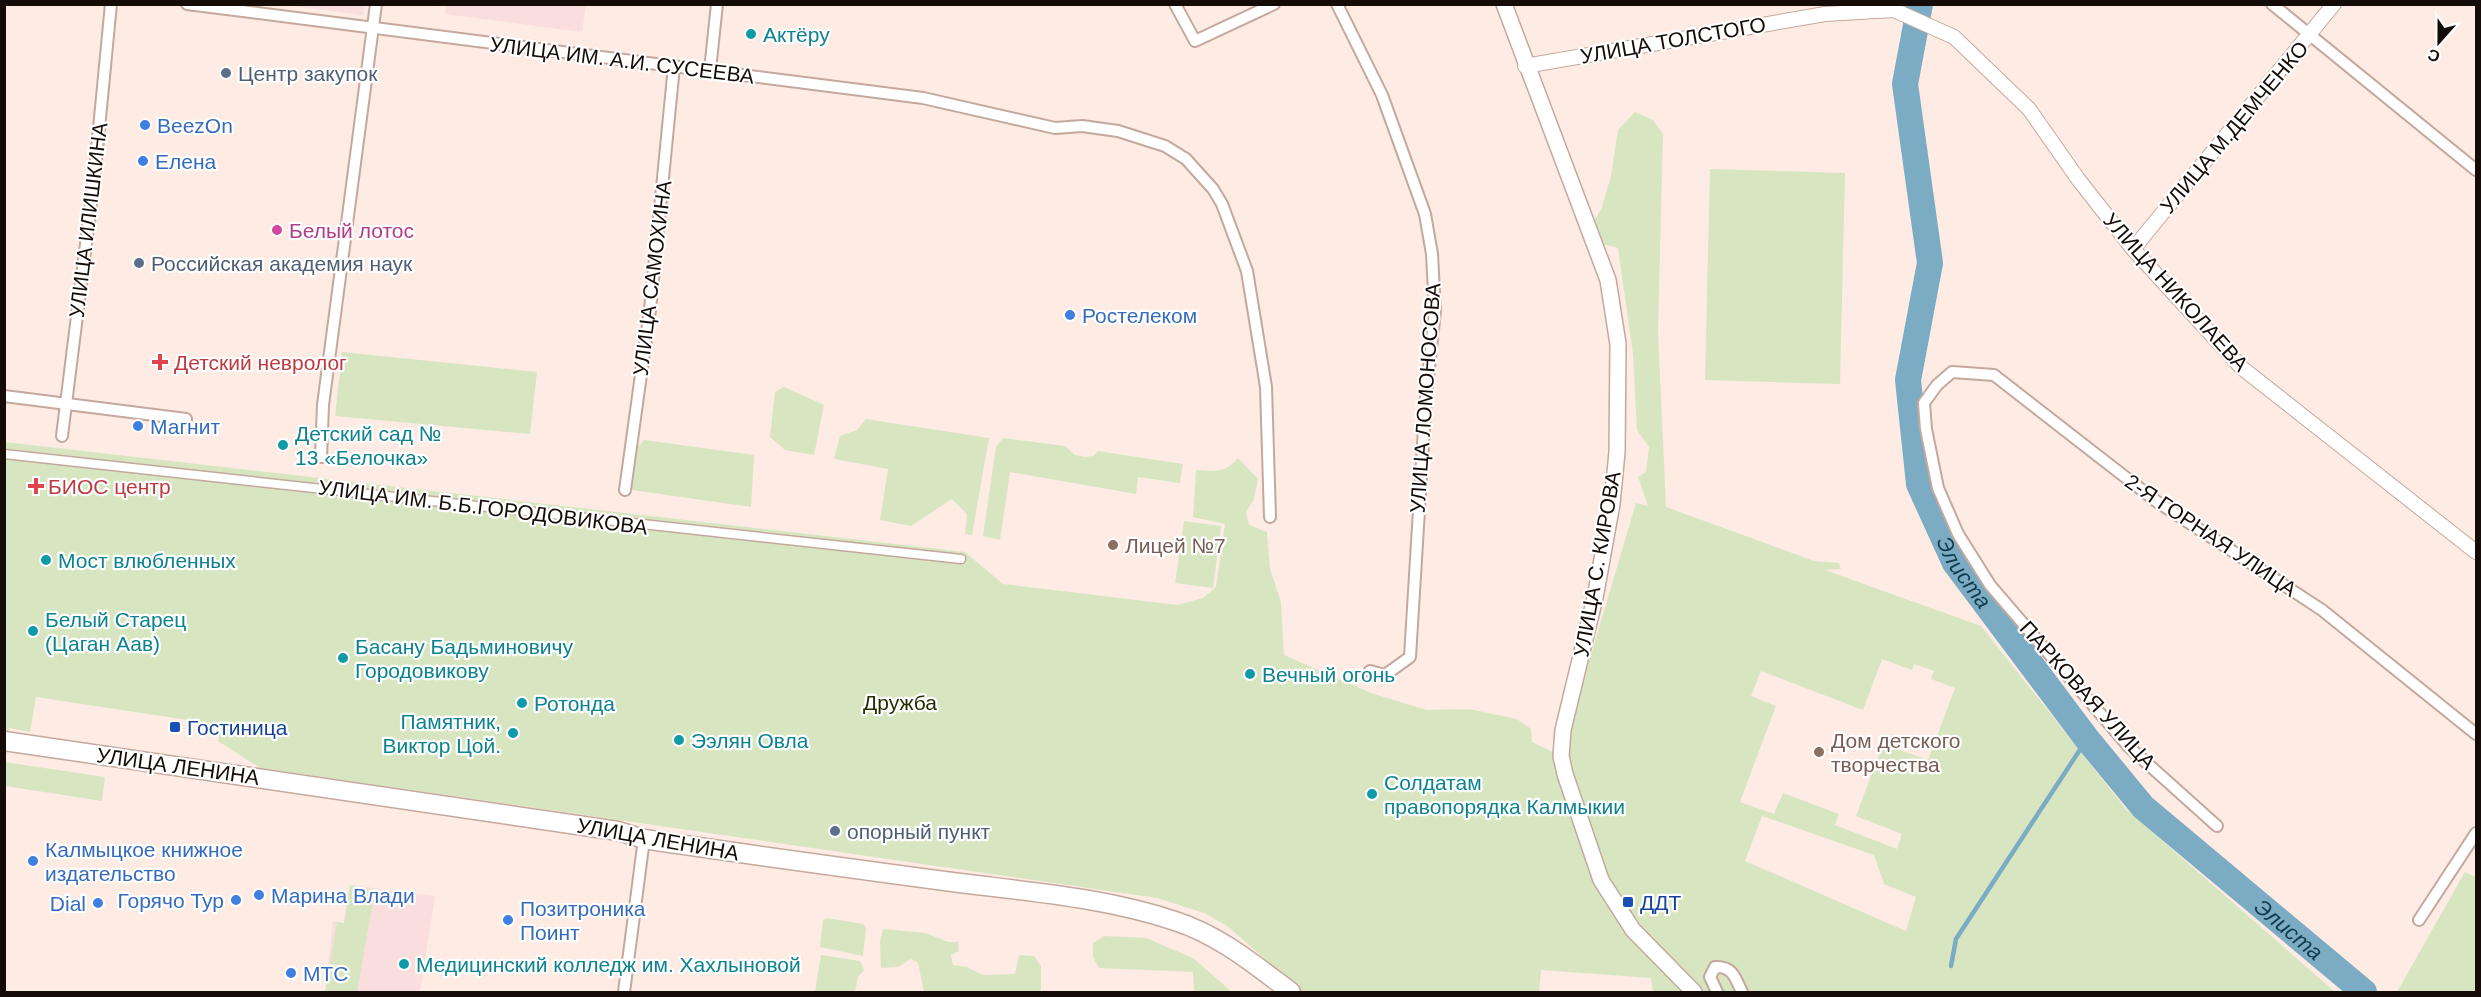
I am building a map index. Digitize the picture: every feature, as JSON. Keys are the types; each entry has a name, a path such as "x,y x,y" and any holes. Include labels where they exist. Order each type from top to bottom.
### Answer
{"main road":[{"name":"УЛИЦА С. КИРОВА","path":"1504,4 1525,66 1608,280 1618,344 1617,452 1612,504 1595,598 1563,730 1561,756 1601,880 1633,930 1694,993"},
{"name":"УЛИЦА ЛЕНИНА","path":"4,741 595,828 825,867 1070,897 1123,907 1177,921 1236,950 1291,993"}],"street":[{"name":"УЛИЦА ИЛИШКИНА","path":"62,436 94,180 111,4"},
{"name":"УЛИЦА ИМ. А.И. СУСЕЕВА","path":"187,4 923,98 1055,128 1082,126 1137,135 1176,152 1204,176 1222,204 1247,271 1256,320 1267,410 1270,517"},
{"path":"321,457 323,405 376,4"},
{"path":"710,70 717,4"},
{"path":"1174,4 1196,42 1274,4"},
{"name":"УЛИЦА ЛОМОНОСОВА","path":"1337,4 1382,95 1416,188 1425,214 1434,278 1435,311 1425,407 1410,657 1385,675 1370,671"},
{"path":"2272,4 2476,170"},
{"name":"УЛИЦА М.ДЕМЧЕНКО","path":"2133,249 2334,4"},
{"name":"УЛИЦА ТОЛСТОГО","path":"1525,66 1825,14 1893,10"},
{"name":"УЛИЦА НИКОЛАЕВА","path":"1893,10 1954,37 2029,109 2078,179 2133,249 2242,368 2476,552"},
{"name":"УЛИЦА САМОХИНА","path":"625,490 650,310 674,66"},
{"name":"2-Я ГОРНАЯ УЛИЦА","path":"1937,386 1952,372 1994,375 2156,501 2322,610 2476,734"},
{"name":"ПАРКОВАЯ УЛИЦА","path":"1937,386 1924,403 1926,429 1938,488 1958,534 1985,577 2129,747 2217,826"},
{"path":"4,396 186,419"},
{"name":"УЛИЦА ИМ. Б.Б.ГОРОДОВИКОВА","path":"4,454 961,559"},
{"path":"2420,920 2476,833"},
{"path":"624,993 644,838"},
{"path":"1717,993 1710,977 1715,967 1726,967 1731,971 1742,993"}],"shaded area":[{"path":"447,4 586,5 582,32 445,14"},
{"path":"286,5 365,5 363,15"},
{"path":"350,885 435,896 420,992 325,992 333,921 344,923"}],"green space":[{"name":"Дружба","path":"1635,112 1653,120 1663,134 1658,332 1666,507 1814,561 1839,563 1841,569 1825,570 1981,626 2126,809 2335,992 1653,992 1651,978 1541,970 1539,992 1303,992 1227,926 1204,913 1157,898 260,768 218,741 221,725 36,697 30,732 10,728 9,732 5,731 5,442 965,552 1003,584 1177,605 1203,598 1216,587 1225,524 1193,517 1196,470 1224,469 1238,458 1258,479 1254,499 1246,512 1249,525 1267,532 1270,569 1281,602 1284,655 1371,693 1427,710 1469,709 1517,719 1531,729 1532,742 1561,756 1636,503 1648,506 1638,477 1646,472 1649,447 1637,430 1633,354 1618,248 1603,244 1593,222 1601,210 1611,176 1618,130","holes":["1882,659 1912,670 1914,664 1934,671 1931,679 1955,688 1928,760 1883,744 1856,816 1902,834 1897,849 1835,825 1839,814 1783,793 1774,814 1740,802 1776,706 1751,696 1761,671 1863,710","1762,816 1874,855 1884,884 1916,897 1906,931 1745,861"]},
{"path":"1710,169 1845,173 1840,384 1705,380"},
{"path":"342,352 537,372 530,434 335,416"},
{"path":"784,387 824,405 814,455 785,450 770,437 775,392"},
{"path":"866,419 989,438 972,535 965,534 967,514 952,499 911,526 880,520 888,469 834,459 840,436 857,430"},
{"path":"1003,438 1065,446 1075,455 1085,457 1093,456 1098,451 1183,464 1180,483 1138,477 1136,494 1010,472 1000,540 983,536 996,447"},
{"path":"644,440 754,455 751,507 632,490 638,447"},
{"path":"1184,521 1221,526 1213,588 1175,583"},
{"path":"4,762 105,777 102,801 5,786"},
{"path":"2465,872 2476,877 2476,992 2397,992"},
{"path":"350,885 375,890 357,992 325,992 337,922 344,923"},
{"path":"827,918 863,924 866,928 863,956 820,947 823,920"},
{"path":"883,929 926,933 948,942 958,942 959,951 951,955 953,965 967,967 983,975 1015,974 1019,955 1034,956 1041,966 1041,992 924,992 918,963 911,959 898,967 881,968 880,942"},
{"path":"1104,936 1146,938 1193,958 1232,992 1194,992 1193,972 1099,968 1093,957 1093,943"},
{"path":"821,955 860,961 864,970 858,977 855,992 815,992"}],"waterway":[{"name":"Элиста","path":"1920,4 1905,84 1930,263 1908,380 1919,484 1955,563 2087,739 2143,807 2364,992"},
{"path":"1951,966 1956,939 2087,739"}],"place":[{"name":"Актёру","path":"751,34"},
{"name":"Центр закупок","path":"226,73"},
{"name":"BeezOn","path":"145,125"},
{"name":"Елена","path":"143,161"},
{"name":"Белый лотос","path":"277,230"},
{"name":"Российская академия наук","path":"139,263"},
{"name":"Ростелеком","path":"1070,315"},
{"name":"Детский невролог","path":"160,362"},
{"name":"Магнит","path":"138,426"},
{"name":"Детский сад № 13 «Белочка»","path":"283,445"},
{"name":"БИОС центр","path":"36,486"},
{"name":"Лицей №7","path":"1113,545"},
{"name":"Мост влюбленных","path":"46,560"},
{"name":"Белый Старец (Цаган Аав)","path":"33,631"},
{"name":"Басану Бадьминовичу Городовикову","path":"343,658"},
{"name":"Вечный огонь","path":"1250,674"},
{"name":"Ротонда","path":"522,703"},
{"name":"Гостиница","path":"175,727"},
{"name":"Памятник, Виктор Цой.","path":"513,733"},
{"name":"Ээлян Овла","path":"679,740"},
{"name":"Дом детского творчества","path":"1819,752"},
{"name":"Солдатам правопорядка Калмыкии","path":"1372,794"},
{"name":"опорный пункт","path":"835,831"},
{"name":"Калмыцкое книжное издательство","path":"33,861"},
{"name":"Марина Влади","path":"259,895"},
{"name":"Горячо Тур","path":"236,900"},
{"name":"ДДТ","path":"1628,902"},
{"name":"Dial","path":"98,903"},
{"name":"Позитроника Поинт","path":"508,920"},
{"name":"Медицинский колледж им. Хахлыновой","path":"404,964"},
{"name":"МТС","path":"291,973"}]}
